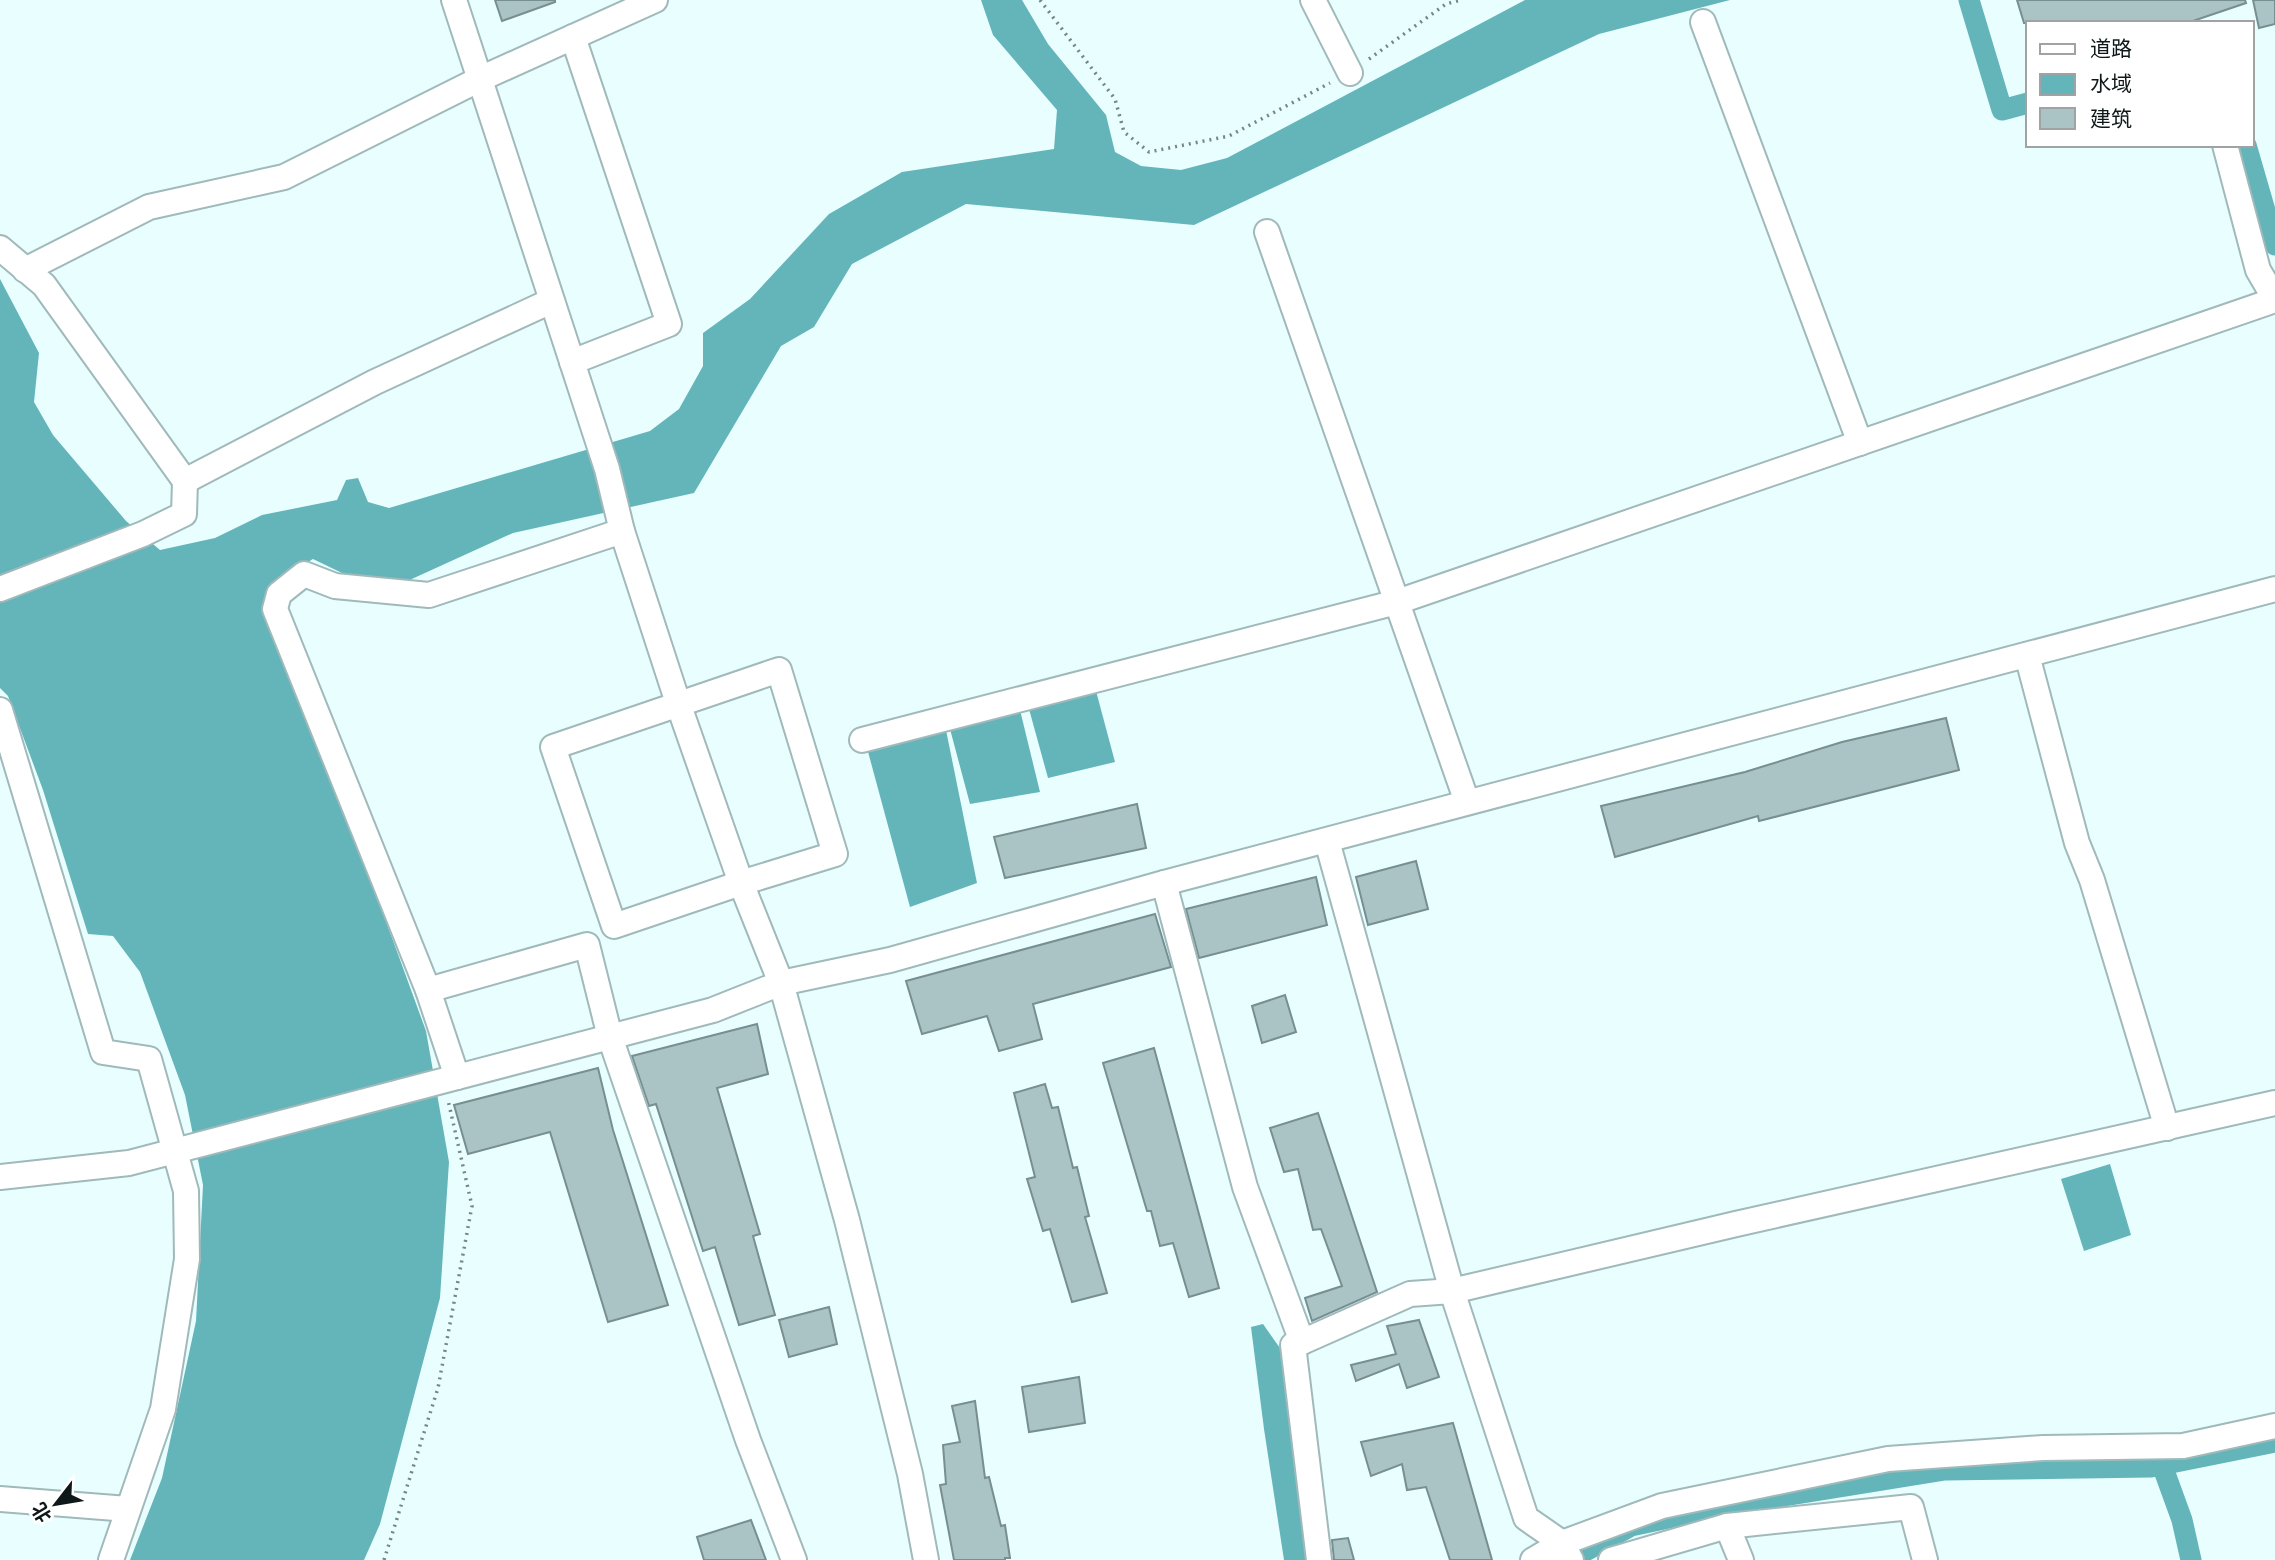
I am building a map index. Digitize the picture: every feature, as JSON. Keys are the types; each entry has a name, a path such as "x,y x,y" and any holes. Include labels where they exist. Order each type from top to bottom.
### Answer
{"street":[{"path":"454,0 607,469 622,531 678,704 741,883 781,984 847,1220 910,1474 926,1560"},
{"path":"25,270 149,207 284,177 480,79 655,0"},
{"path":"1313,0 1350,73"},
{"path":"1703,22 1860,443"},
{"path":"572,362 669,324 573,37"},
{"path":"862,740 1397,602 2275,300 2258,270 2226,147"},
{"path":"1267,232 1467,802"},
{"path":"0,248 44,285 185,481 184,514 143,534 0,589"},
{"path":"185,481 375,382 551,301"},
{"path":"450,1079 428,990 275,609 279,594 304,574 335,586 429,596 622,531"},
{"path":"0,1177 129,1163 713,1010 781,984 890,960 1164,883 2275,589"},
{"path":"2027,655 2077,843 2092,880 2166,1128"},
{"path":"428,990 587,945 614,926 835,854 779,670 553,747 614,926"},
{"path":"0,710 103,1052 149,1059 186,1191 187,1259 163,1409 111,1560"},
{"path":"1327,841 1452,1292 1526,1518 1566,1552"},
{"path":"1164,883 1245,1187 1302,1342"},
{"path":"587,945 610,1037 748,1440 794,1560"},
{"path":"1319,1560 1293,1345 1410,1294 1452,1292 1749,1221 2275,1103"},
{"path":"1533,1560 1566,1552 1662,1506 1888,1460 2043,1448 2183,1446 2275,1426"},
{"path":"0,1499 128,1509"},
{"path":"1611,1560 1727,1526 1911,1507 1925,1560"},
{"path":"1727,1526 1741,1560"}],"path":[{"path":"1040,0 1115,99 1124,132 1149,152 1229,136 1350,73 1446,4 1461,0"},
{"path":"384,1560 438,1388 472,1206 450,1079"}],"water":[{"path":"981,0 1022,0 1048,44 1106,115 1115,152 1141,166 1181,170 1227,158 1525,0 1730,0 1599,34 1194,225 966,204 852,264 814,327 781,346 694,493 513,533 403,583 371,587 313,559 293,571 271,593 340,795 426,1031 449,1162 440,1298 380,1524 364,1560 130,1560 162,1478 196,1321 203,1185 185,1095 140,972 113,936 88,934 43,790 8,696 0,688 0,279 39,353 34,402 53,435 126,521 160,550 215,538 262,515 337,500 346,480 358,478 368,502 389,508 650,431 679,409 703,366 703,333 750,299 829,214 902,172 1054,149 1057,110 993,35"},
{"path":"1096,691 1115,762 1048,778 1029,709"},
{"path":"1020,710 1040,792 970,804 950,729"},
{"path":"946,730 977,883 910,907 867,748"},
{"path":"2110,1164 2131,1235 2084,1251 2061,1179"},
{"path":"1263,1324 1282,1351 1310,1560 1284,1560 1251,1327"}],"building":[{"path":"495,0 555,0 555,2 502,21"},
{"path":"2017,0 2245,0 2246,3 2193,21 2024,23"},
{"path":"2253,0 2275,0 2275,24 2259,28"},
{"path":"1946,718 1959,770 1759,821 1758,816 1615,857 1601,806 1745,772 1842,742"},
{"path":"1137,804 1146,848 1005,878 994,837"},
{"path":"1416,861 1428,909 1368,925 1356,877"},
{"path":"1316,877 1327,925 1199,958 1186,909"},
{"path":"1155,914 1171,967 1033,1004 1042,1039 999,1051 987,1016 922,1034 906,981"},
{"path":"1285,995 1296,1032 1262,1043 1252,1006"},
{"path":"757,1024 768,1074 717,1088 760,1234 753,1236 775,1315 739,1325 715,1247 703,1251 656,1104 649,1106 632,1056"},
{"path":"1154,1048 1219,1288 1189,1297 1173,1243 1160,1246 1151,1211 1147,1211 1103,1063"},
{"path":"598,1068 613,1130 668,1305 608,1322 550,1132 468,1154 454,1105"},
{"path":"1045,1084 1052,1108 1058,1107 1073,1168 1077,1167 1089,1216 1085,1217 1107,1293 1072,1302 1050,1229 1043,1231 1027,1179 1035,1177 1014,1093"},
{"path":"1318,1113 1377,1292 1312,1321 1305,1298 1342,1286 1321,1229 1313,1230 1298,1169 1284,1172 1270,1128"},
{"path":"829,1307 837,1344 789,1357 779,1320"},
{"path":"1419,1320 1439,1377 1407,1388 1399,1364 1356,1381 1351,1365 1396,1354 1387,1326"},
{"path":"1079,1377 1085,1423 1029,1432 1022,1387"},
{"path":"975,1401 985,1478 989,1477 1001,1526 1005,1525 1010,1558 1005,1560 954,1560 940,1485 946,1484 943,1445 960,1442 952,1406"},
{"path":"1453,1423 1492,1560 1450,1560 1426,1487 1407,1490 1402,1464 1371,1476 1361,1442"},
{"path":"751,1520 766,1560 704,1560 697,1537"},
{"path":"1348,1538 1354,1560 1334,1560 1332,1540"}],"waterway":[{"path":"1969,0 2002,110 2026,104"},
{"path":"2247,147 2275,245"},
{"path":"1569,1560 1631,1526 1739,1503 1945,1470 2151,1467 2275,1442"},
{"path":"2162,1465 2182,1520 2191,1560"}]}
